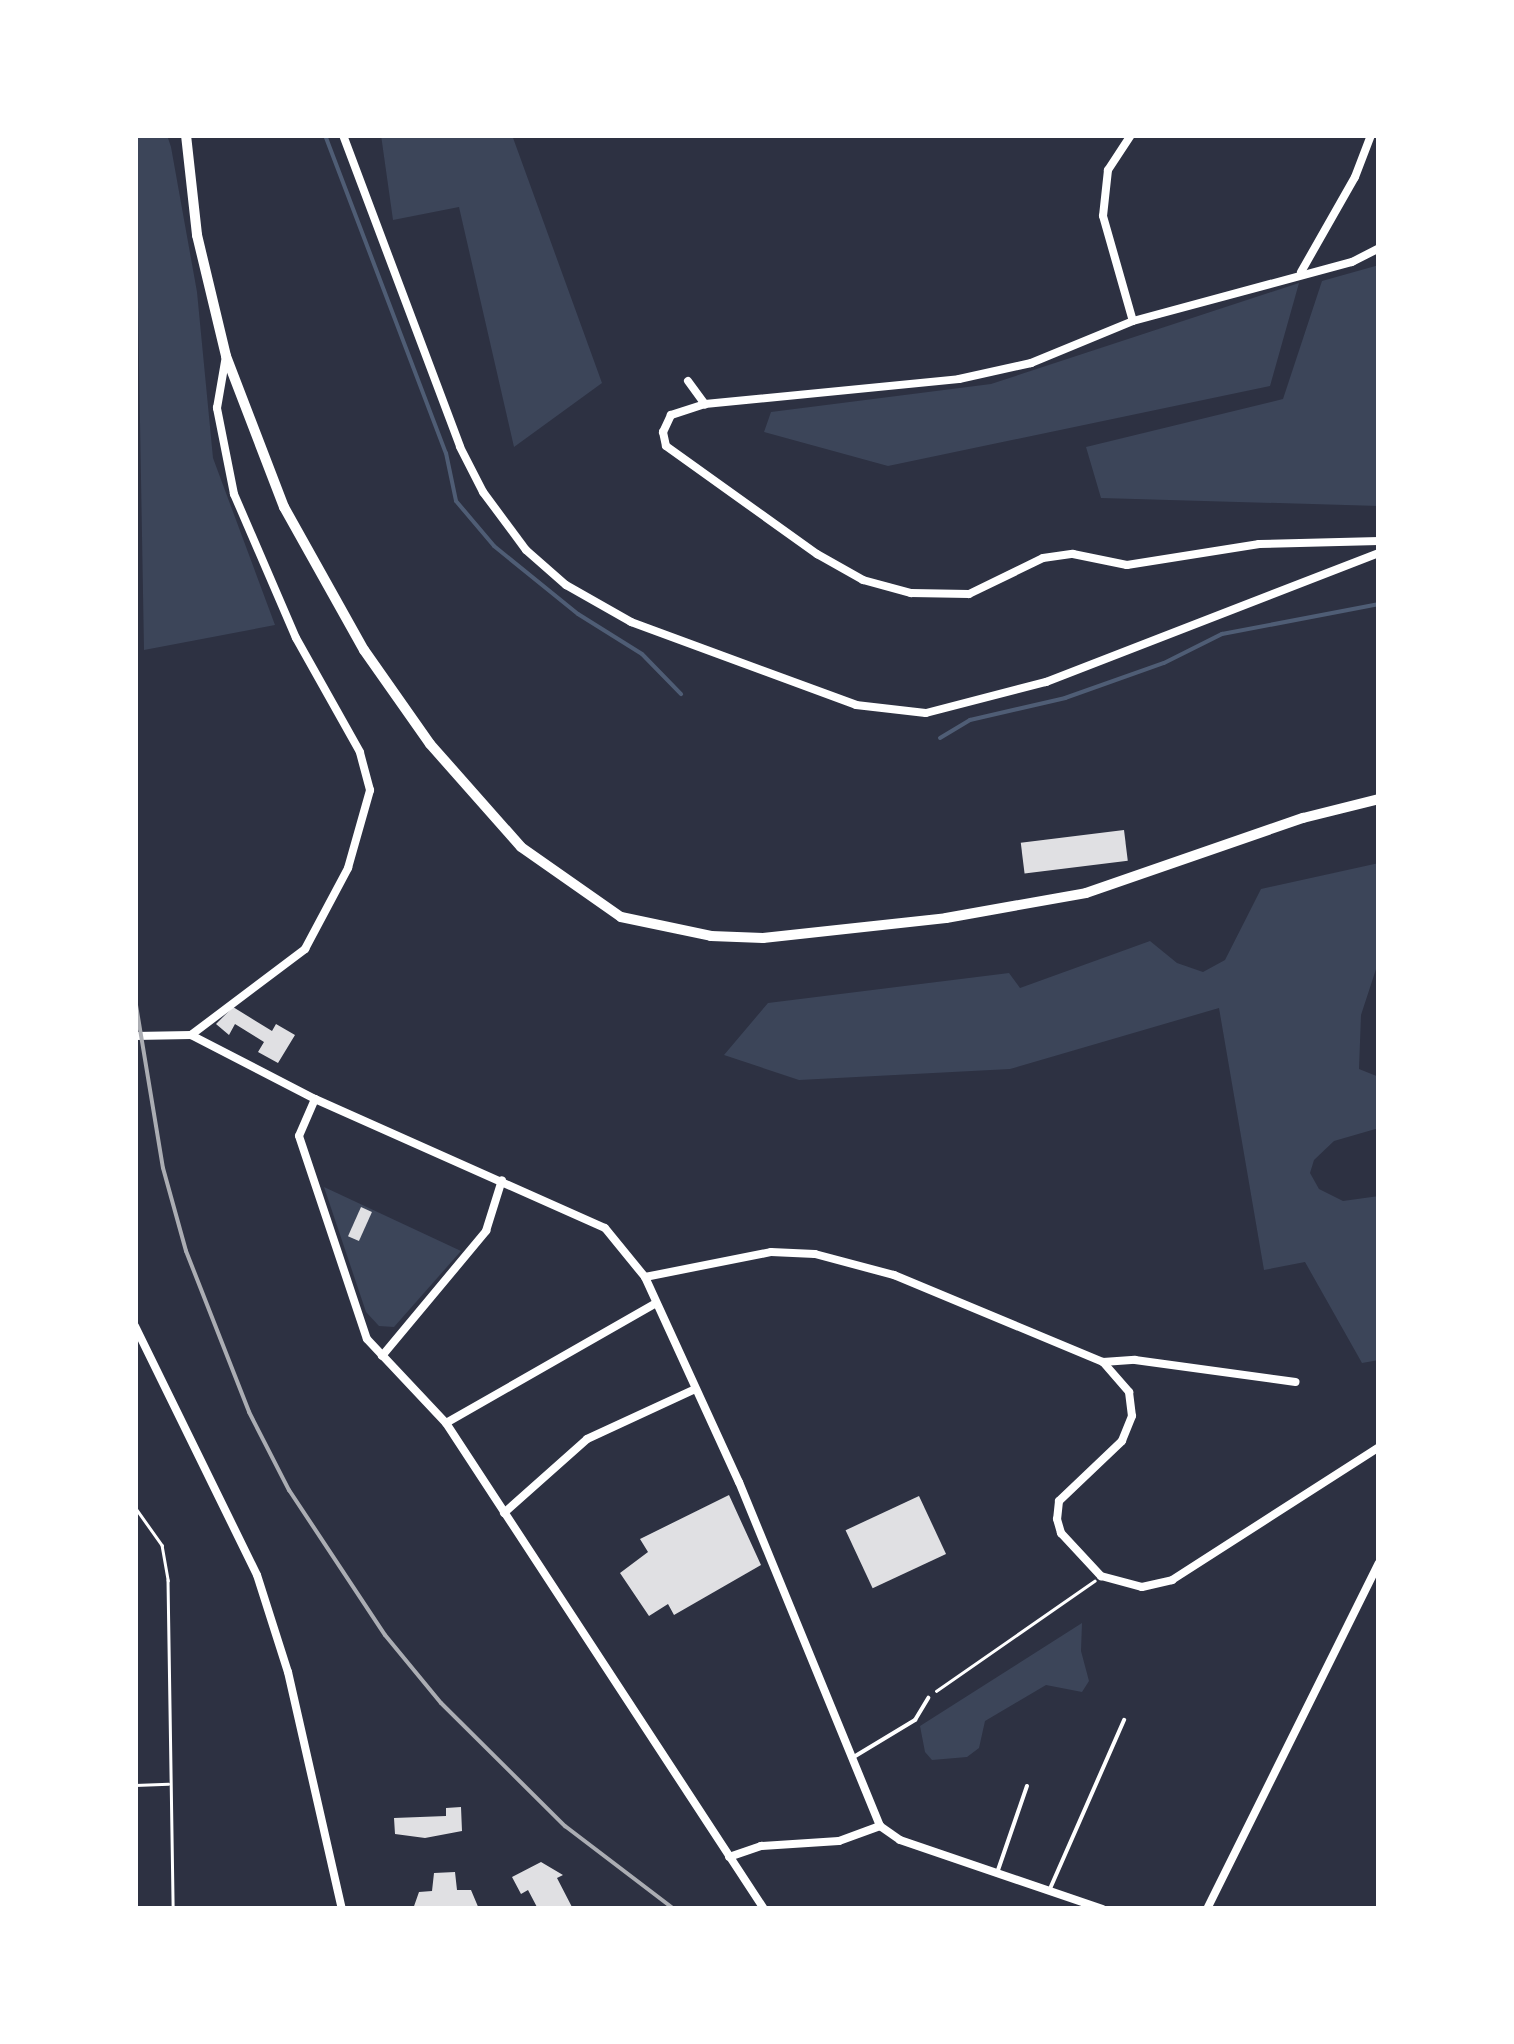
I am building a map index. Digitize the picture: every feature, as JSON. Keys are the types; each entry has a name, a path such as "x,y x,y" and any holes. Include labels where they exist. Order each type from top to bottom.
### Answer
{"main road":[{"path":"186,135 202,261 226,356 284,507 364,650 430,744 521,847 621,917 654,928 762,938 946,918 1101,889 1303,818 1379,799"}],"street":[{"path":"344,135 460,448 483,492 526,550 566,585 631,622 856,706 926,713 1046,682 1379,553"},
{"path":"1131,135 1108,170 1103,216 1133,321"},
{"path":"1301,272 1355,177 1371,135"},
{"path":"1379,248 1352,262 1301,272 1133,321 1030,363 959,380 704,404 670,416 663,432 666,446 817,554 864,580 911,593 969,594 1043,558 1072,554 1127,565 1258,544 1379,541"},
{"path":"191,1034 306,949 348,868 370,790 360,752 296,638 234,494 218,408 226,356"},
{"path":"688,380 704,404"},
{"path":"135,1036 191,1034 315,1099 605,1228 644,1277 880,1826 900,1840 1103,1909"},
{"path":"315,1099 299,1136 367,1339 446,1423 764,1909"},
{"path":"382,1356 486,1232 502,1180"},
{"path":"644,1277 772,1252 815,1254 894,1275 1103,1362 1135,1360 1296,1382"},
{"path":"446,1423 655,1304"},
{"path":"135,1326 257,1576 288,1672 342,1909"},
{"path":"1103,1362 1129,1392 1132,1416 1122,1441 1059,1501 1057,1519 1060,1533 1101,1576 1142,1586 1172,1580 1379,1447"},
{"path":"504,1513 587,1438 695,1389"},
{"path":"1207,1909 1379,1563"},
{"path":"729,1857 761,1846 838,1840 880,1826"}],"lane":[{"path":"852,1758 915,1720 928,1698"},
{"path":"1049,1890 1124,1720"},
{"path":"997,1873 1027,1786"}],"path":[{"path":"135,1508 162,1546 168,1580 173,1909"},
{"path":"928,1698 1101,1576"},
{"path":"135,1785 171,1784"}],"shaded area":[{"path":"135,135 167,135 171,147 197,292 213,458 275,625 144,650"},
{"path":"381,135 512,135 602,383 514,447 459,207 393,220"},
{"path":"1379,265 1379,506 1101,498 1086,447 1283,399 1322,281"},
{"path":"1299,283 1270,386 888,466 764,432 771,412 991,384"},
{"path":"1379,863 1379,960 1361,1015 1359,1069 1379,1077 1379,1128 1334,1141 1314,1160 1310,1173 1319,1189 1343,1201 1379,1196 1379,1360 1362,1363 1305,1262 1264,1270 1219,1008 1010,1069 799,1080 724,1055 768,1003 1009,973 1020,988 1150,941 1177,963 1203,972 1225,960 1261,889"},
{"path":"324,1187 461,1251 394,1327 379,1326 366,1312"},
{"path":"1082,1623 1081,1651 1089,1681 1082,1692 1046,1685 985,1721 979,1748 967,1757 932,1760 925,1752 920,1726"}],"building":[{"path":"1124,830 1128,861 1025,873 1021,843"},
{"path":"233,1007 272,1031 276,1024 295,1035 278,1063 258,1052 264,1042 235,1024 229,1035 216,1024"},
{"path":"361,1207 372,1212 359,1241 348,1236"},
{"path":"729,1495 761,1565 674,1615 668,1604 649,1616 620,1573 648,1552 640,1539"},
{"path":"919,1496 946,1554 873,1588 846,1530"},
{"path":"461,1807 462,1831 425,1838 395,1834 394,1818 446,1816 446,1808"},
{"path":"541,1862 563,1875 557,1878 573,1909 538,1909 528,1890 521,1894 512,1877"},
{"path":"455,1872 457,1890 471,1890 479,1909 413,1909 419,1892 432,1891 434,1873"}],"waterway":[{"path":"325,135 446,453 456,501 494,546 578,614 642,654 681,694"},
{"path":"940,738 970,720 1065,698 1164,663 1222,634 1379,604"}],"railway":[{"path":"135,999 163,1168 186,1251 249,1412 289,1490 385,1635 441,1703 565,1826 674,1909"}]}
